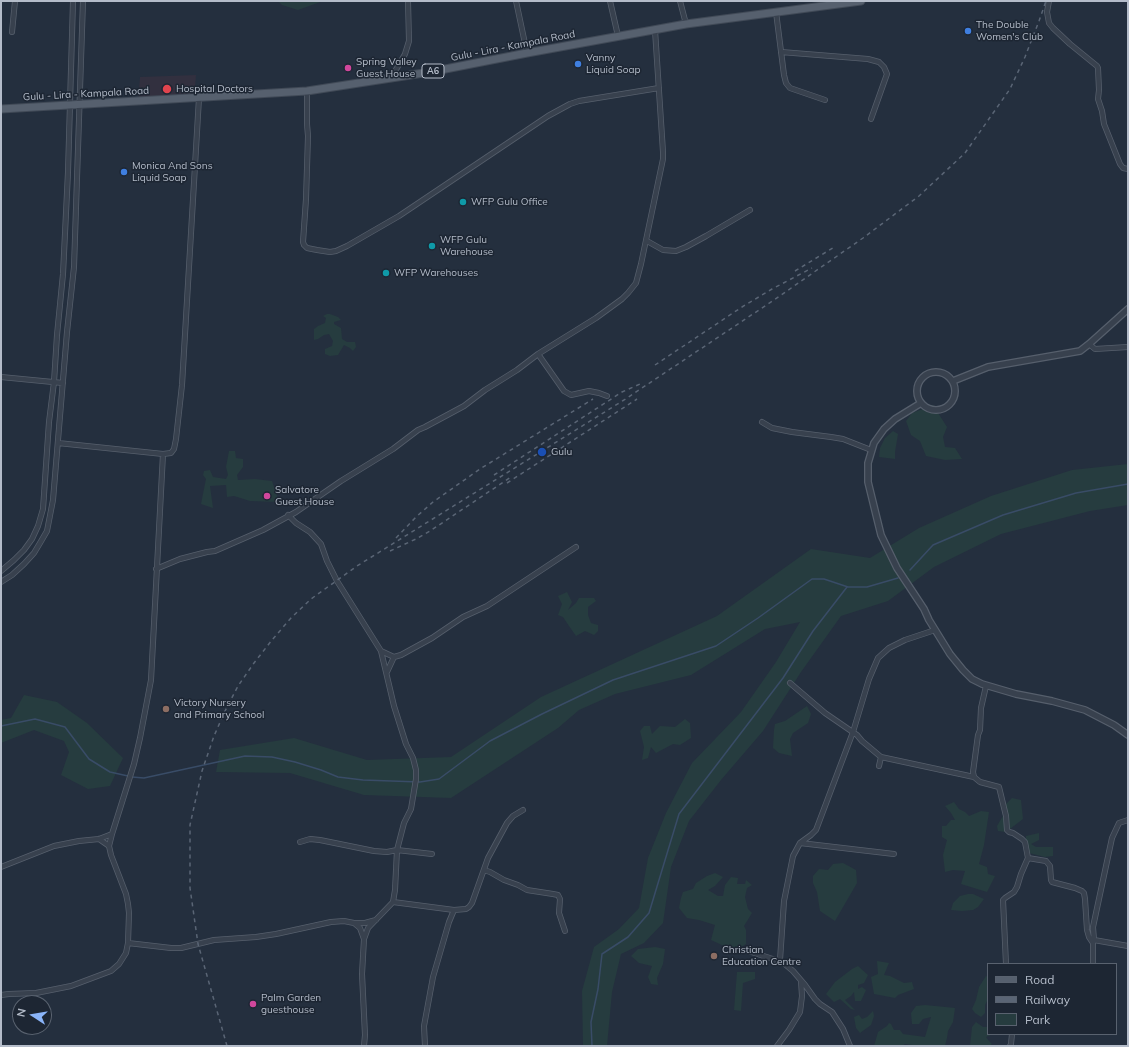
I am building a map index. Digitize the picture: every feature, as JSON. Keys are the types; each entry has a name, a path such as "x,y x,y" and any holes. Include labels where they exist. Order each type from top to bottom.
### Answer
{"main road":[{"name":"Gulu - Lira - Kampala Road","path":"1,109 307,91 430,72 527,52 686,24 776,12 813,4 861,1"}],"street":[{"path":"12,32 15,1"},
{"path":"1,571 24,550 32,538 41,519 44,496 65,235 73,1"},
{"path":"1,582 12,575 34,553 47,531 53,500 74,267 83,1"},
{"path":"389,79 405,54 409,41 408,1"},
{"path":"516,1 527,52"},
{"path":"610,1 618,36"},
{"path":"680,1 686,24"},
{"path":"1049,1 1047,17 1049,23 1098,68 1098,99 1104,124 1120,164 1123,168 1128,169"},
{"path":"776,12 786,83 790,88 825,100"},
{"path":"156,569 180,559 215,551 263,530 393,449 418,430 464,406 538,354 596,318 628,293 636,283 646,241 663,152 655,30"},
{"path":"781,52 868,59 879,62 884,67 887,74 871,119"},
{"path":"307,91 307,191 303,242 307,248 330,252 347,246 399,216 554,112 570,104 579,101 659,88"},
{"path":"58,443 163,454 173,452 176,439 182,385 199,98"},
{"path":"646,241 663,250 676,251 706,236 750,210"},
{"path":"953,381 988,367 1080,350 1089,344 1128,309"},
{"path":"1089,344 1095,349 1128,347"},
{"path":"538,354 564,391 571,395 589,391 607,396"},
{"path":"939,371 953,381 956,394 952,403 943,409 933,411 921,403 918,398 917,388 921,379 929,372 939,371"},
{"path":"1,376 63,383"},
{"path":"921,403 895,419 884,429 874,443 868,462 868,482 881,535 897,568 924,608 935,630 950,654 963,670 972,678 986,686 1016,694 1052,700 1085,710 1114,725 1128,735"},
{"path":"762,422 772,428 843,439 872,450"},
{"path":"1,995 36,993 71,986 111,971 119,964 126,953 128,943 128,904 126,894 109,846 134,764 144,719 150,680 163,454"},
{"path":"288,515 296,523 310,532 321,544 327,561 337,581 381,651 394,706 416,770 411,809 404,823 397,850 393,902 368,928 364,939 362,974 365,1035 364,1046"},
{"path":"381,651 394,657 401,655 432,638 463,617 487,606 576,547"},
{"path":"780,960 784,901 793,856 800,843 816,830 853,732 869,679 878,658 889,648 906,640 935,630"},
{"path":"386,672 394,657"},
{"path":"790,683 825,713 853,732 881,757 974,777 980,782 999,787 1006,816 1007,830 1022,839 1028,858 1017,887 1014,892 1003,900 1006,963"},
{"path":"974,777 973,772 980,730 981,708 986,686"},
{"path":"879,766 881,757"},
{"path":"393,902 454,910 466,909 472,904 488,858 507,823 513,816 523,810"},
{"path":"1128,820 1119,823 1112,838 1093,927 1094,940 1128,946"},
{"path":"1,867 54,846 99,839 112,834"},
{"path":"99,839 109,846"},
{"path":"300,842 310,839 374,851 387,852 397,850 432,854"},
{"path":"800,843 894,854"},
{"path":"1028,858 1046,861 1050,866 1052,882 1075,888 1084,893 1086,899 1087,930 1093,943 1093,963"},
{"path":"484,870 504,880 513,882 531,892 545,892 558,895 560,899 559,913 565,931"},
{"path":"425,1046 424,1026 433,977 454,910"},
{"path":"128,943 165,948 181,948 214,940 249,938 276,934 331,922 344,921 354,923 376,920"},
{"path":"354,923 360,928 364,939"},
{"path":"745,950 780,960 801,979 820,1004 832,1012 843,1030 850,1046"},
{"path":"777,1046 800,1012 802,991 801,979"},
{"path":"1010,1046 1012,1035"}],"shaded area":[{"name":"Hospital Doctors","path":"196,75 194,100 138,103 140,77"}],"green space":[{"path":"278,1 323,1 298,10 282,5"},
{"path":"327,314 338,317 341,320 334,322 334,324 341,328 342,339 347,342 355,342 356,347 353,351 344,345 338,355 330,356 325,354 325,349 332,346 333,341 329,334 314,340 314,329 325,323 326,318 323,316"},
{"path":"933,405 947,427 943,437 945,447 955,448 962,459 945,460 926,456 920,441 911,435 906,421 912,413"},
{"path":"893,431 898,434 895,459 879,457 880,448 885,438"},
{"path":"229,451 235,451 236,458 243,459 243,467 237,475 238,480 255,479 272,481 279,502 250,501 234,496 227,497 226,485 210,486 213,508 201,504 206,479 203,475 204,471 210,470 213,477 226,479 228,475 226,467"},
{"path":"1128,464 1128,505 1090,511 1001,534 934,567 888,601 841,616 801,672 763,731 721,780 689,821 671,867 663,923 644,943 621,954 612,992 607,1046 583,1046 582,991 594,947 619,929 639,908 648,858 666,813 692,763 741,712 776,662 800,622 765,629 691,675 615,694 579,710 558,728 451,798 364,795 290,773 216,772 220,750 294,738 367,760 451,757 541,697 717,616 811,549 870,558 919,528 991,496 1072,470"},
{"path":"567,592 572,602 568,610 579,598 594,598 596,601 588,607 588,615 591,623 598,625 598,631 594,635 585,631 576,636 563,617 558,615 562,604 558,596"},
{"path":"24,695 57,702 87,723 123,758 110,786 88,789 61,775 69,752 64,741 34,730 1,743 1,720 11,718"},
{"path":"807,706 811,714 808,723 793,733 790,739 792,756 779,753 773,748 775,724 785,721"},
{"path":"685,719 690,723 691,738 680,745 673,744 656,753 651,747 648,758 642,760 644,747 640,731 644,726 650,726 652,734 660,726 675,727"},
{"path":"1012,798 1021,800 1023,819 1006,832 998,831 997,826 1004,814 1006,804"},
{"path":"954,802 959,809 969,816 981,811 989,812 984,845 979,864 987,867 988,874 995,876 987,892 961,884 965,871 953,870 945,872 943,855 947,840 942,837 942,826 946,826 951,820 955,820 945,806"},
{"path":"1039,833 1039,840 1031,844 1036,847 1053,847 1053,856 1045,857 1025,852 1026,836"},
{"path":"843,863 856,870 857,883 835,921 820,911 817,892 813,883 813,876 819,869 828,870 833,864"},
{"path":"715,873 723,877 715,886 708,890 718,896 723,896 725,885 731,877 738,878 737,884 745,884 746,880 752,885 747,888 745,897 748,909 752,913 744,926 746,930 746,944 732,953 724,946 711,940 715,925 687,918 679,908 683,892 693,889 696,883"},
{"path":"973,894 984,899 978,907 973,910 951,910 953,903 960,896"},
{"path":"655,947 665,949 663,964 657,978 658,985 651,984 648,977 652,966 639,963 631,956 638,949"},
{"path":"877,961 889,963 884,975 890,976 904,983 912,982 914,989 898,995 895,998 874,994 871,977 878,974"},
{"path":"858,966 868,975 864,983 858,985 858,989 862,987 866,990 861,1001 855,1001 854,992 845,1000 855,1010 851,1009 840,999 834,1002 826,994 835,982"},
{"path":"737,972 755,972 755,979 743,983 741,1011 734,1010"},
{"path":"987,976 987,1001 985,1005 985,1013 981,1017 972,1009 979,987"},
{"path":"925,1005 955,1008 953,1022 948,1031 945,1046 919,1046 905,1044 902,1046 874,1046 878,1032 889,1023 894,1030 900,1030 903,1034 925,1037 931,1017 923,1019 919,1024 912,1024 911,1013 916,1006"},
{"path":"873,1011 874,1016 871,1025 860,1033 856,1028 854,1017 859,1015 862,1019 867,1017"},
{"path":"976,1022 983,1027 987,1027 987,1035 991,1035 986,1037 992,1044 989,1046 970,1046 972,1027"}],"waterway":[{"path":"910,570 933,545 1003,515 1076,493 1128,484"},
{"path":"132,777 144,778 245,756 272,757 295,762 338,777 363,780 420,782 439,779 490,741 542,714 613,680 716,646 812,579 824,579 848,587 867,587 898,578"},
{"path":"592,1046 591,1022 598,989 602,954 628,937 649,913 679,814 783,678 813,631 847,587"},
{"path":"1,726 35,719 65,727 89,759 110,772 128,776"}],"railway":[{"path":"227,1046 198,944 190,888 190,825 202,771 214,736 225,711 238,686 272,640 291,618 311,599 357,566 624,400 774,300 863,238 919,196 965,153 1010,89 1025,57 1046,1"},
{"path":"795,271 836,246"},
{"path":"655,365 742,307 812,268"},
{"path":"494,475 622,392 640,384"},
{"path":"396,538 433,502 480,469 593,399"},
{"path":"507,483 637,399"},
{"path":"390,551 430,531 511,477"}],"place":[{"name":"The Double Women's Club","path":"968,31"},
{"name":"Vanny Liquid Soap","path":"578,64"},
{"name":"Spring Valley Guest House","path":"348,68"},
{"name":"Hospital Doctors","path":"167,89"},
{"name":"Monica And Sons Liquid Soap","path":"124,172"},
{"name":"WFP Gulu Office","path":"463,202"},
{"name":"WFP Gulu Warehouse","path":"432,246"},
{"name":"WFP Warehouses","path":"386,273"},
{"name":"Gulu","path":"542,452"},
{"name":"Salvatore Guest House","path":"267,496"},
{"name":"Victory Nursery and Primary School","path":"166,709"},
{"name":"Christian Education Centre","path":"714,956"},
{"name":"Palm Garden guesthouse","path":"253,1004"}]}
